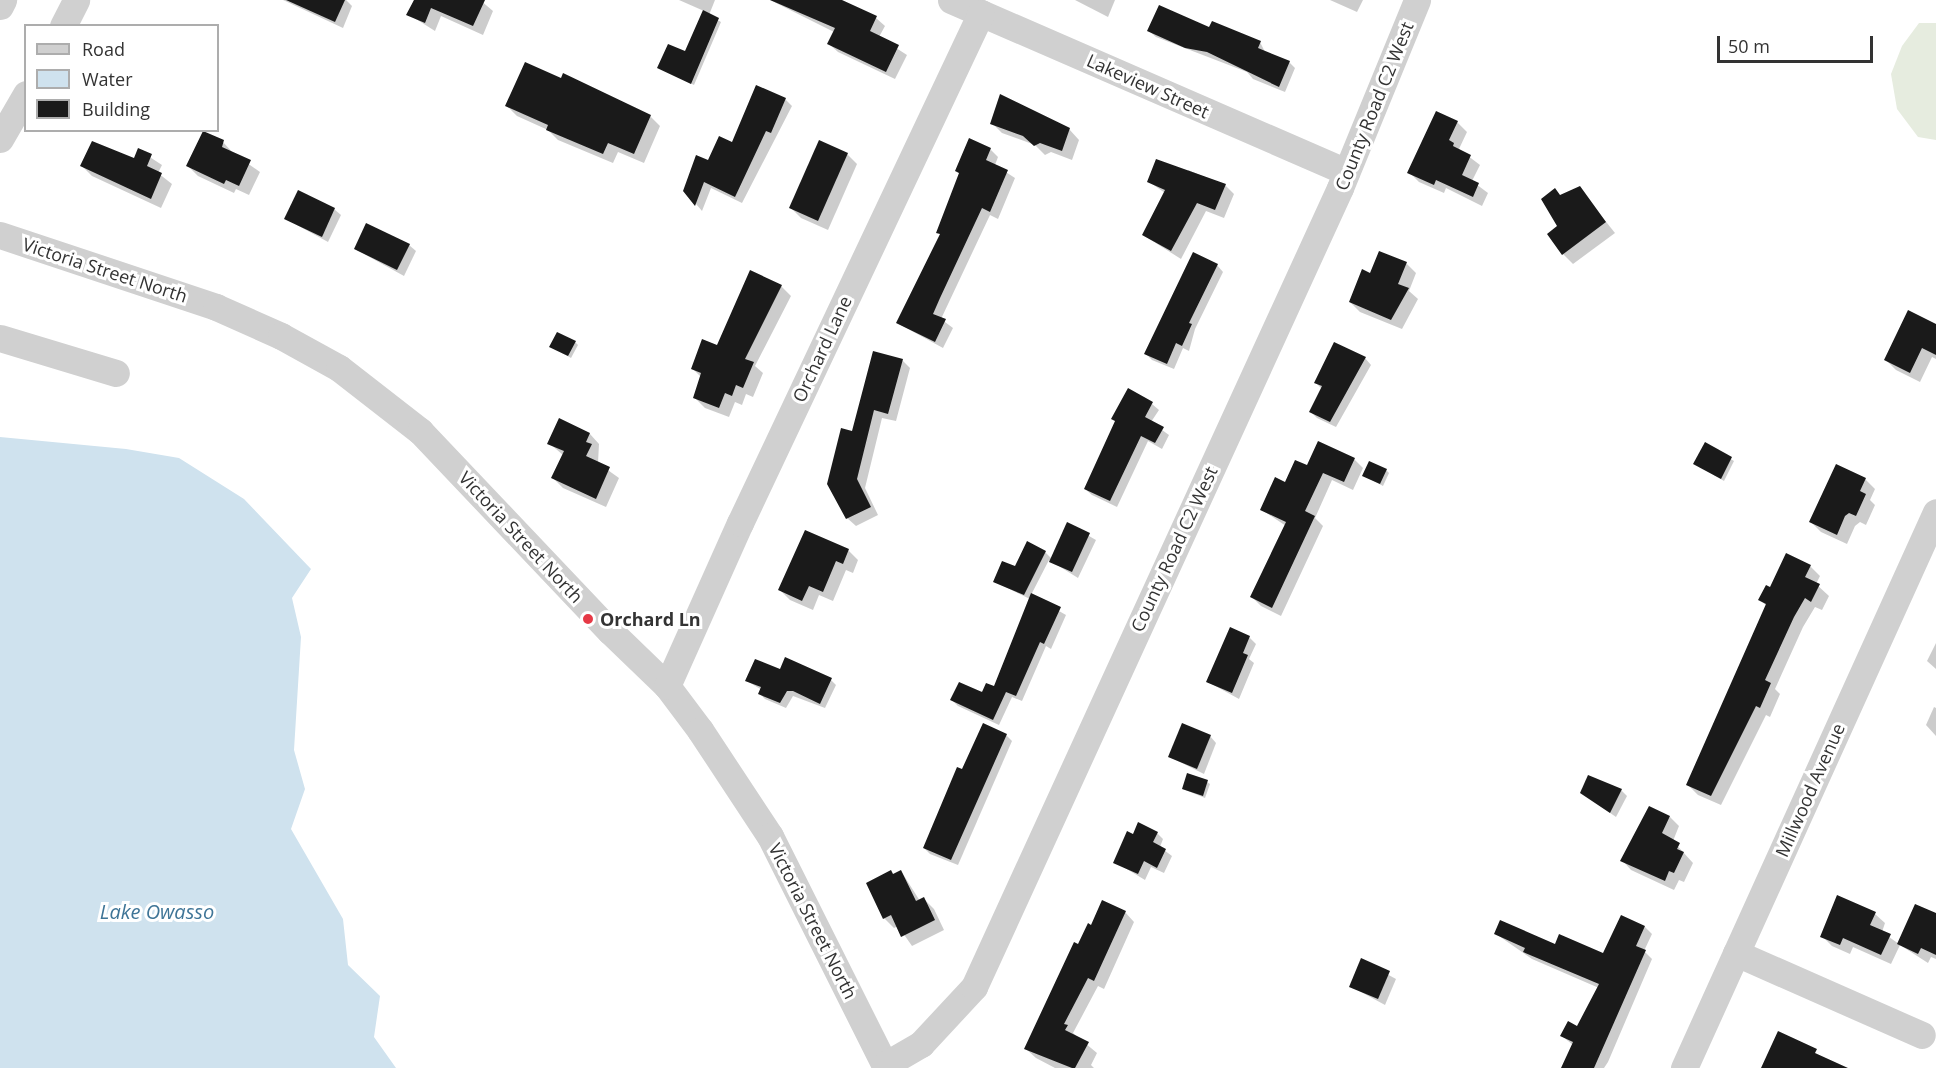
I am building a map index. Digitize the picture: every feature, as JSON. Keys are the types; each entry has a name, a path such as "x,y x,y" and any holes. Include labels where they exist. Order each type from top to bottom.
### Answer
{"street":[{"path":"0,6 3,0"},
{"path":"64,24 76,0"},
{"name":"Lakeview Street","path":"951,0 1346,172"},
{"name":"County Road C2 West","path":"886,1066 921,1044 974,987 1346,172 1418,0"},
{"name":"Orchard Lane","path":"667,686 745,512 981,13"},
{"path":"0,139 24,97"},
{"name":"Victoria Street North","path":"0,235 216,307 339,368 420,431 610,631 667,686 736,782 770,836 886,1066"},
{"path":"0,338 116,373"},
{"name":"Millwood Avenue","path":"1684,1068 1936,512"},
{"path":"1736,953 1922,1035"}],"shaded area":[{"path":"1919,23 1936,23 1936,140 1918,137 1897,109 1891,74 1902,46"}],"water":[{"name":"Lake Owasso","path":"0,437 126,449 179,458 244,499 311,569 292,598 301,637 294,750 305,789 291,829 343,919 348,965 380,996 374,1037 396,1068 0,1068"}],"building":[{"path":"286,0 345,0 335,22"},
{"path":"414,0 485,0 473,26 431,8 425,23 406,15"},
{"path":"770,0 842,0 877,16 870,31 899,45 886,72 827,44 835,28"},
{"path":"1159,5 1209,27 1212,21 1261,41 1258,48 1290,61 1279,87 1207,52 1185,48 1147,31"},
{"path":"703,10 719,18 691,84 657,68 668,44 685,51"},
{"path":"525,62 561,78 563,73 651,115 634,154 608,143 603,154 546,130 548,125 505,106"},
{"path":"756,85 786,98 771,133 766,131 735,197 704,182 695,206 683,191 696,155 708,160 719,136 732,142"},
{"path":"1000,94 1070,128 1062,151 1040,143 1034,146 1023,136 990,124"},
{"path":"1436,111 1458,121 1449,140 1454,143 1453,146 1471,155 1462,175 1479,183 1473,197 1436,180 1434,185 1407,173"},
{"path":"203,132 224,140 222,147 251,160 239,186 226,180 224,184 186,166"},
{"path":"969,138 991,148 986,160 1008,170 990,212 982,208 933,314 946,319 935,342 896,323 940,234 936,233 959,173 955,171"},
{"path":"819,140 848,153 818,221 789,208"},
{"path":"92,141 134,158 138,148 152,154 147,166 162,173 151,199 80,166"},
{"path":"1156,159 1226,184 1215,210 1197,203 1171,251 1142,235 1165,190 1147,182"},
{"path":"1580,186 1606,222 1562,255 1547,234 1557,226 1541,199 1555,188 1560,195"},
{"path":"298,190 335,208 322,237 284,219"},
{"path":"366,223 410,244 397,270 354,249"},
{"path":"1379,251 1407,262 1398,284 1409,288 1391,320 1349,302 1362,269 1370,273"},
{"path":"1193,252 1218,264 1189,323 1192,324 1182,346 1176,343 1167,364 1144,354"},
{"path":"750,270 782,285 745,359 754,362 743,388 736,385 732,396 725,393 719,408 693,398 701,373 691,369 702,339 717,345"},
{"path":"1908,310 1936,324 1936,355 1922,348 1910,373 1884,360"},
{"path":"557,332 576,341 568,356 549,347"},
{"path":"1334,342 1366,357 1330,422 1309,412 1322,386 1314,383"},
{"path":"873,351 903,359 888,414 874,410 857,479 871,507 846,519 827,484 841,428 852,431"},
{"path":"1128,388 1153,402 1145,417 1164,427 1155,443 1141,436 1110,501 1084,489 1115,421 1111,419"},
{"path":"559,418 590,433 586,442 592,444 586,456 610,467 596,499 551,478 564,451 547,444"},
{"path":"1318,441 1355,458 1344,482 1323,473 1305,511 1315,516 1272,608 1250,597 1286,522 1260,510 1275,477 1285,482 1295,460 1307,465"},
{"path":"1705,442 1732,457 1721,479 1693,464"},
{"path":"1369,461 1387,469 1380,484 1362,476"},
{"path":"1836,464 1866,478 1860,491 1866,494 1856,516 1849,513 1845,516 1837,535 1809,522"},
{"path":"1067,522 1090,533 1072,572 1049,562"},
{"path":"805,530 849,549 843,564 836,561 823,592 809,586 802,601 778,590"},
{"path":"1027,541 1046,551 1024,595 993,582 1002,561 1015,566"},
{"path":"1786,553 1811,565 1805,577 1820,584 1811,602 1805,598 1794,617 1765,680 1771,683 1760,708 1756,706 1711,796 1686,785 1766,604 1758,600 1766,585 1770,587"},
{"path":"1031,593 1061,607 1044,644 1040,642 1016,696 1006,692 993,720 950,700 959,682 982,692 986,683 994,686"},
{"path":"1230,627 1250,636 1243,653 1248,655 1232,693 1206,682"},
{"path":"785,657 832,678 820,704 793,691 787,691 780,703 758,694 761,687 745,681 755,659 780,669"},
{"path":"983,723 1007,734 951,860 923,848 957,767 962,769"},
{"path":"1182,723 1211,735 1197,769 1168,757"},
{"path":"1187,773 1208,780 1203,796 1182,789"},
{"path":"1588,775 1622,789 1610,813 1580,793"},
{"path":"1649,806 1670,816 1662,833 1680,843 1677,849 1684,852 1674,873 1669,871 1665,881 1620,861"},
{"path":"1138,822 1158,832 1153,842 1166,849 1157,868 1144,861 1138,874 1113,863 1127,831 1133,834"},
{"path":"891,870 893,874 901,870 916,901 924,897 935,920 901,937 891,915 883,919 866,883"},
{"path":"1837,895 1876,912 1870,925 1891,934 1881,955 1843,938 1840,945 1820,937"},
{"path":"1102,900 1126,911 1094,981 1088,978 1064,1024 1068,1025 1065,1030 1089,1042 1075,1068 1072,1068 1024,1049 1074,942 1078,944 1088,923 1091,925"},
{"path":"1915,904 1936,913 1936,955 1921,948 1918,954 1897,944"},
{"path":"1621,915 1645,926 1636,946 1646,950 1594,1068 1561,1068 1573,1042 1560,1036 1568,1021 1577,1026 1599,984 1523,952 1525,948 1494,934 1500,920 1555,944 1559,934 1603,953"},
{"path":"1361,958 1390,971 1378,999 1349,987"},
{"path":"1778,1031 1817,1049 1815,1053 1848,1068 1761,1068"}],"place":[{"name":"Orchard Ln","path":"588,619"}]}
